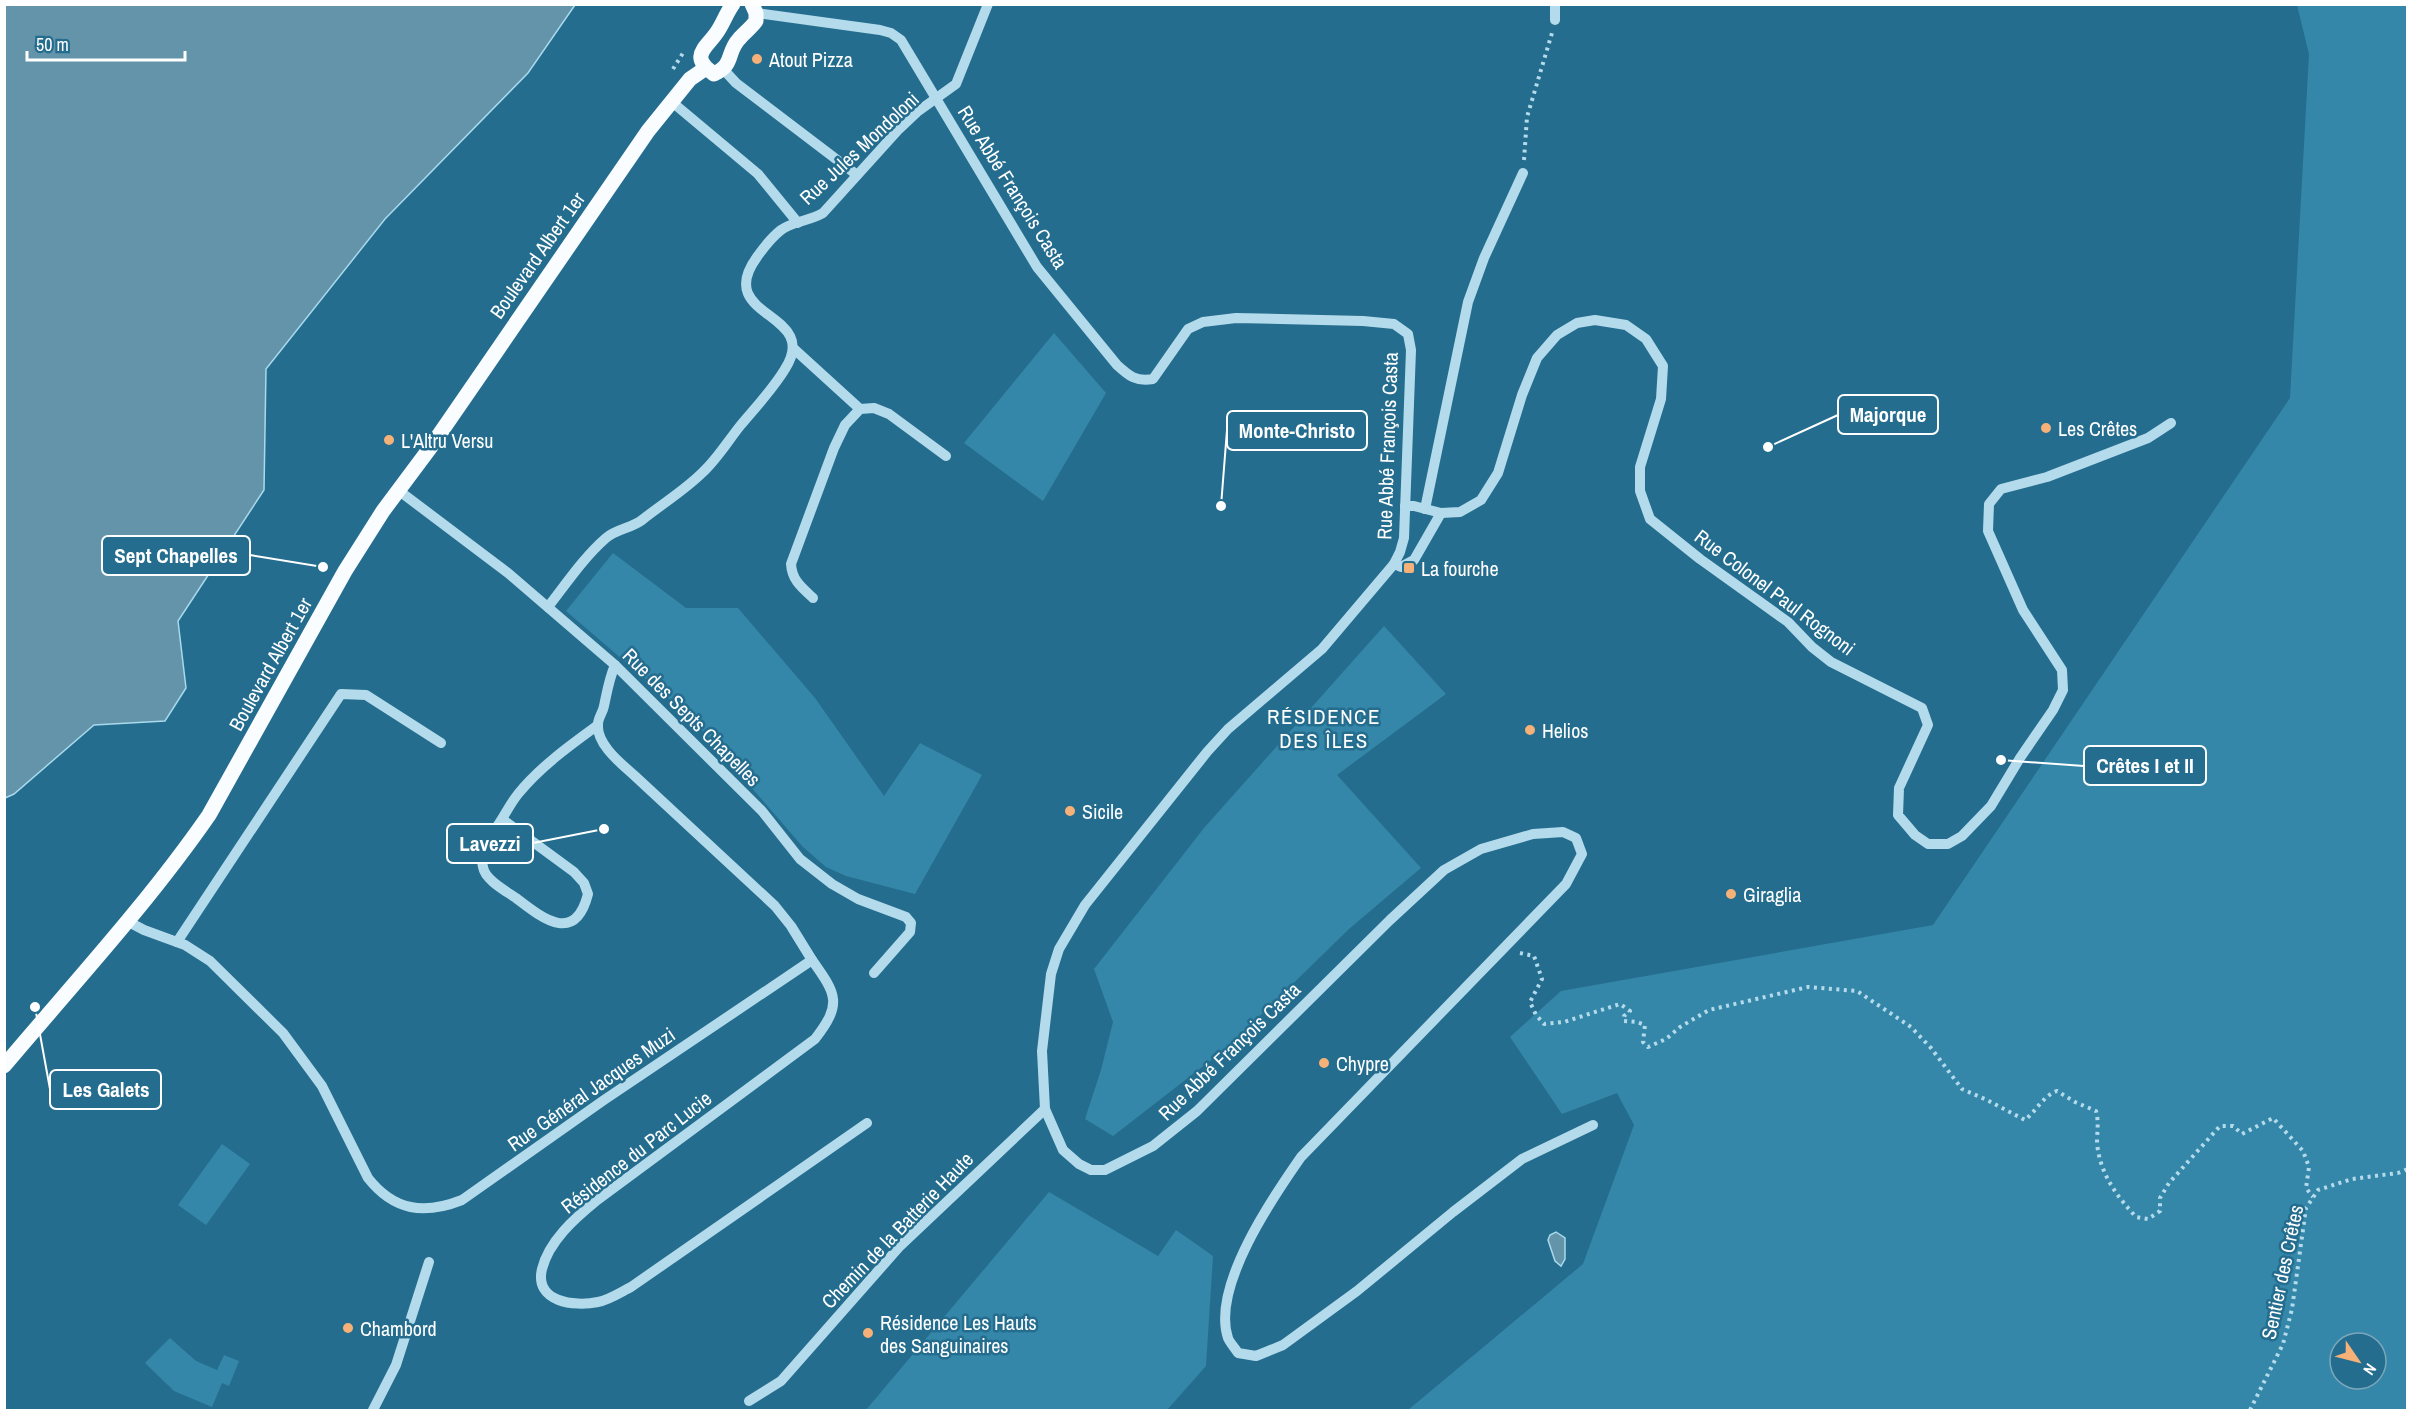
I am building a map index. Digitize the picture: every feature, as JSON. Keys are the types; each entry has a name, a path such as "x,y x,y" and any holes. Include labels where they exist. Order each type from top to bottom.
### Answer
{"main road":[{"path":"733,4 718,31 704,47 700,57 706,68 714,74 724,70 729,62 732,49 756,21 754,9"},
{"name":"Boulevard Albert 1er","path":"4,1066 157,886 210,815 345,571 398,490 430,448 648,131 690,79 706,68"}],"street":[{"name":"Rue Jules Mondoloni","path":"860,409 793,348 787,331 751,300 746,291 745,278 748,269 775,234 784,227 814,219 823,213 899,129 917,112 956,84 988,4"},
{"path":"1555,20 1556,4"},
{"path":"754,9 783,17 891,33 901,40 937,99"},
{"path":"724,70 736,83 857,175"},
{"name":"Rue Abbé François Casta","path":"937,99 1038,267 1117,365 1131,378 1141,381 1153,379 1188,329 1203,322 1236,318 1363,321 1394,324 1408,334 1411,350 1404,538 1394,564 1322,649 1228,729 1207,752 1085,905 1070,927 1059,950 1046,1006 1042,1050 1045,1109 1063,1150 1090,1170 1105,1170 1153,1146 1197,1111 1390,920 1444,870 1481,849 1533,834 1563,832 1576,838 1582,854 1566,884 1301,1156 1278,1190 1234,1270 1225,1310 1228,1338 1238,1353 1256,1356 1282,1345 1357,1291 1522,1159 1593,1125"},
{"path":"672,102 758,174 798,223"},
{"path":"1425,509 1468,302 1484,258 1524,173"},
{"name":"Rue Colonel Paul Rognoni","path":"1405,506 1441,513 1460,512 1481,500 1498,473 1522,395 1537,358 1557,335 1577,322 1595,320 1626,325 1646,339 1663,366 1661,399 1640,467 1640,491 1650,519 1700,560 1788,622 1812,647 1832,662 1922,708 1928,725 1899,788 1899,815 1915,835 1928,844 1948,844 1962,836 1991,806 2053,710 2063,690 2062,670 2024,610 2001,564 1988,531 1989,504 2001,489 2047,477 2148,438 2171,423"},
{"path":"548,607 585,560 608,536 634,526 704,472 785,369 793,348"},
{"path":"813,598 797,584 792,574 791,564 834,448 845,425 860,409 874,408 889,414 946,456"},
{"name":"Rue des Septs Chapelles","path":"398,490 508,573 615,665 762,811 800,858 832,884 858,899 906,917 911,923 910,932 874,972"},
{"path":"1394,564 1401,567 1414,560 1441,513"},
{"path":"502,819 574,872 584,883 588,894 578,916 568,922 558,924 544,919 491,879 483,869 483,856 487,842 517,795 561,752 597,725 604,708 608,682 615,665"},
{"path":"177,942 341,694 366,695 441,743"},
{"path":"597,725 603,741 614,756 775,906 791,926 812,960"},
{"name":"Rue Général Jacques Muzi","path":"127,921 177,942 210,961 226,975 283,1033 322,1086 368,1178 378,1191 390,1201 424,1209 440,1208 462,1200 604,1100 812,960"},
{"name":"Résidence du Parc Lucie","path":"812,960 830,986 833,997 833,1009 829,1021 815,1039 570,1222 556,1241 542,1268 541,1282 546,1293 559,1301 576,1304 600,1302 631,1287 867,1123"},
{"name":"Chemin de la Batterie Haute","path":"749,1401 781,1381 900,1246 1045,1109"},
{"path":"373,1410 396,1365 429,1262"}],"path":[{"path":"1524,173 1527,117 1555,20"},
{"path":"1501,949 1534,956 1542,979 1530,1002 1536,1015 1544,1024 1564,1022 1620,1004 1630,1011 1624,1016 1624,1021 1645,1025 1643,1042 1648,1047 1666,1039 1680,1027 1709,1010 1808,987 1857,991 1911,1027 1962,1089 1987,1100 2018,1119 2025,1120 2048,1094 2057,1091 2096,1111 2097,1144 2106,1179 2136,1217 2148,1219 2160,1210 2160,1198 2169,1183 2220,1126 2233,1126 2242,1134 2273,1119 2303,1152 2309,1167 2306,1188 2313,1197"},
{"name":"Sentier des Crêtes","path":"2250,1410 2283,1344 2292,1309 2306,1208 2313,1197 2318,1190 2352,1179 2398,1173 2408,1169"}],"shaded area":[{"path":"4,5 575,5 528,73 385,219 266,369 264,490 178,621 186,688 165,721 94,725 14,794 5,798"},
{"path":"2297,5 2407,5 2407,1410 1408,1410 1583,1264 1634,1125 1617,1093 1562,1114 1510,1037 1561,991 1933,925 2290,398 2309,54"},
{"path":"1054,333 1106,393 1043,501 964,443"},
{"path":"613,553 686,608 738,608 815,698 884,796 920,743 982,775 915,894 846,876 826,867 803,847 692,719 566,611"},
{"path":"1384,626 1446,694 1337,775 1421,868 1349,929 1228,1047 1113,1136 1085,1119 1113,1022 1094,969 1204,828"},
{"path":"222,1144 250,1164 206,1225 178,1205"},
{"path":"1049,1192 1158,1256 1176,1230 1213,1256 1206,1366 1167,1410 866,1410"},
{"path":"1556,1232 1565,1238 1565,1259 1561,1266 1555,1261 1548,1240 1550,1235"},
{"path":"170,1338 196,1361 217,1370 224,1355 239,1361 229,1386 222,1383 212,1407 174,1391 145,1363"}],"place":[{"name":"Atout Pizza","path":"757,59"},
{"name":"Les Crêtes","path":"2046,428"},
{"name":"L'Altru Versu","path":"389,440"},
{"name":"Majorque","path":"1768,447"},
{"name":"Monte-Christo","path":"1221,506"},
{"name":"Sept Chapelles","path":"323,567"},
{"name":"La fourche","path":"1409,568"},
{"name":"Helios","path":"1530,730"},
{"name":"Crêtes I et II","path":"2001,760"},
{"name":"Sicile","path":"1070,811"},
{"name":"Lavezzi","path":"604,829"},
{"name":"Giraglia","path":"1731,894"},
{"name":"Les Galets","path":"35,1007"},
{"name":"Chypre","path":"1324,1063"},
{"name":"Chambord","path":"348,1328"},
{"name":"Résidence Les Hauts des Sanguinaires","path":"868,1333"}],"district":[{"name":"RÉSIDENCE DES ÎLES","path":"1324,728"}]}
